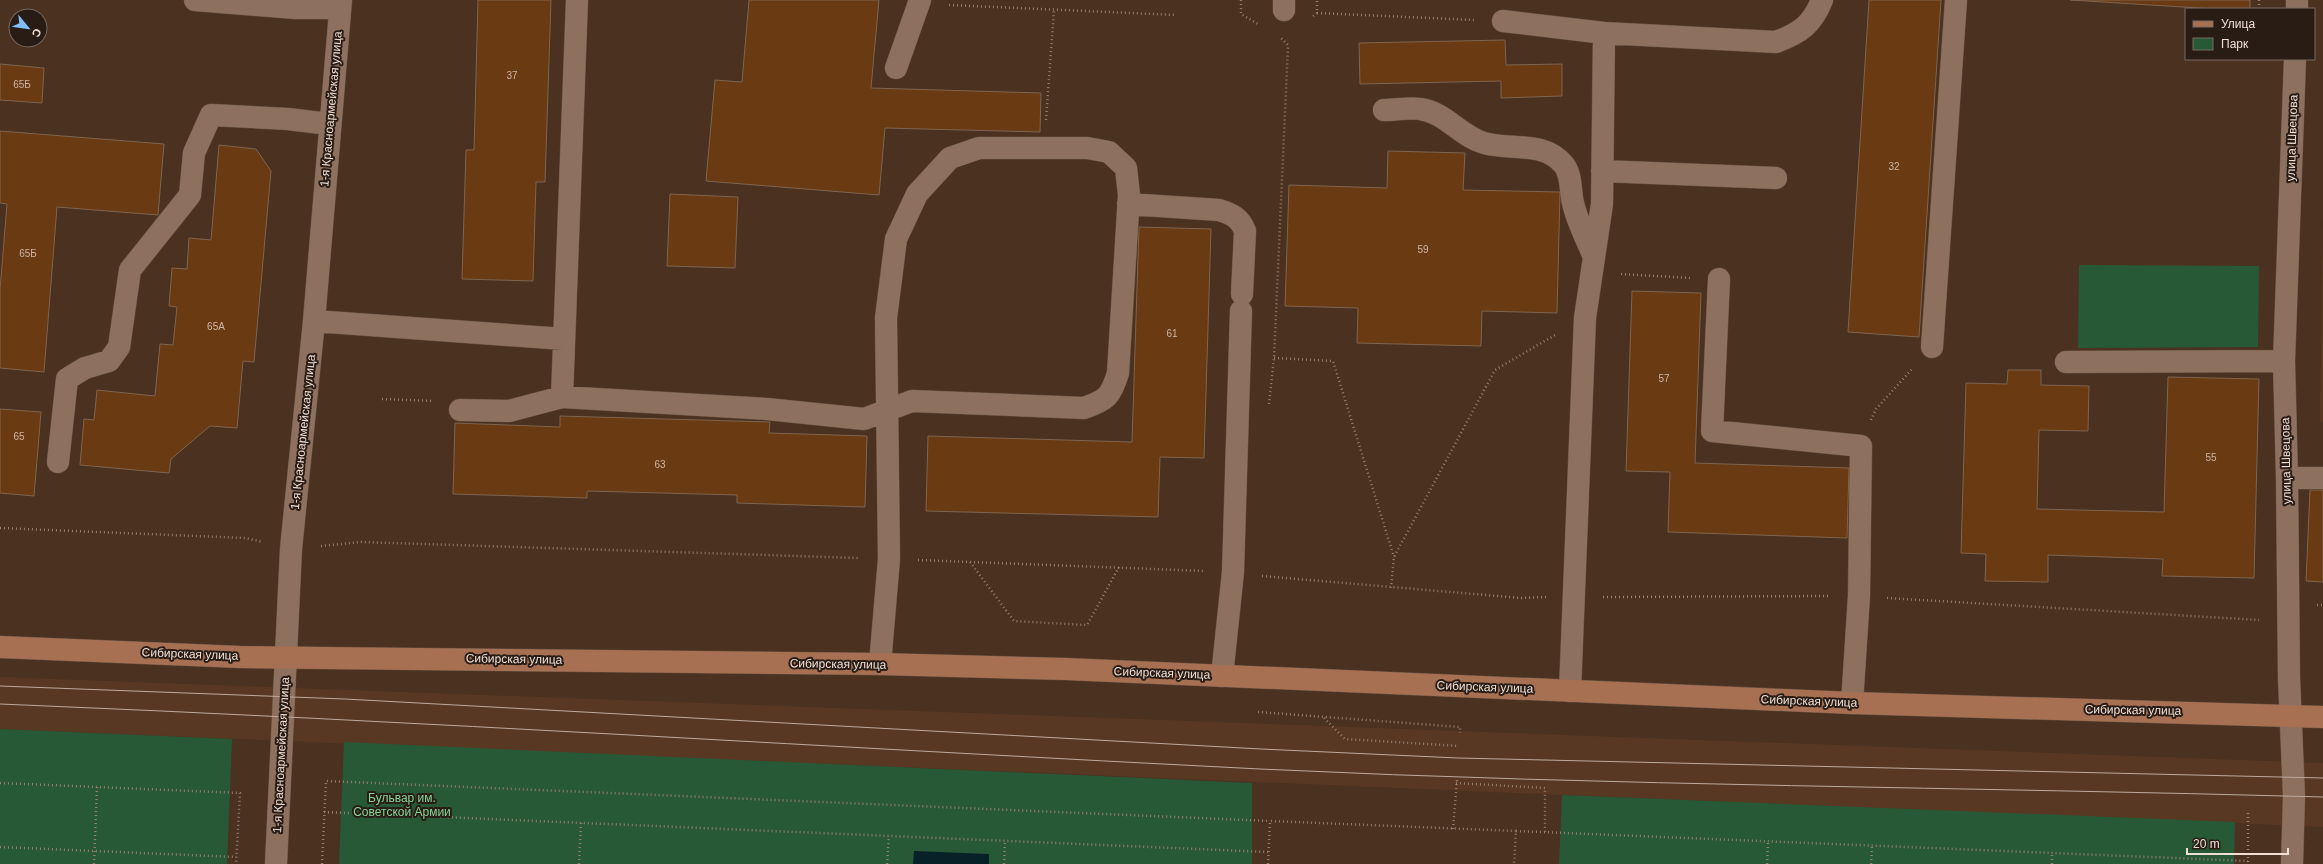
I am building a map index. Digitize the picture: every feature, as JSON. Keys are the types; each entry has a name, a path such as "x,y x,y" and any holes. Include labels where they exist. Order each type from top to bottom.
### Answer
{"main road":[{"name":"Сибирская улица","path":"0,646 240,657 285,656 880,664 1222,676 1852,703 2323,717"}],"street":[{"path":"195,0 295,8 340,4"},
{"path":"562,397 577,0"},
{"path":"1503,21 1604,33 1776,42 1796,35 1815,16 1822,0"},
{"path":"1932,347 1956,0"},
{"path":"896,68 919,2"},
{"name":"1-я Красноармейская улица","path":"276,864 291,549 314,321 340,4"},
{"path":"1570,691 1575,597 1585,318 1602,204 1604,33"},
{"name":"улица Швецова","path":"2292,864 2294,796 2289,678 2284,361 2295,60"},
{"path":"1384,110 1421,109 1442,116 1465,135 1484,143 1540,149 1554,155 1565,166 1570,179 1573,204 1593,266"},
{"path":"58,462 67,379 85,368 109,361 119,347 130,270 190,195 194,153 211,115 288,119 329,124"},
{"path":"468,410 509,411 562,397 767,409 864,419 887,410 912,401 1084,408 1102,402 1113,391 1118,373 1128,204 1126,168 1109,152 1087,148 979,148 950,158 917,194 896,239 886,318 887,410 889,559 880,664"},
{"path":"1602,171 1776,178"},
{"path":"1128,204 1219,210 1242,222 1246,231 1242,302 1233,572 1222,676"},
{"path":"1719,279 1712,431 1861,446 1858,596 1852,703"},
{"path":"314,321 564,340"},
{"path":"2066,362 2284,361"},
{"path":"2287,478 2323,478"}],"path":[{"path":"1241,0 1240,14 1260,25"},
{"path":"919,2 1176,15"},
{"path":"1043,148 1054,10"},
{"path":"1317,12 1503,21"},
{"path":"1278,36 1288,45 1274,358 1333,361 1394,557 1391,588"},
{"path":"1593,266 1719,279"},
{"path":"1394,557 1495,370 1585,318"},
{"path":"1861,446 1876,409 1932,347"},
{"path":"382,399 461,402 468,410"},
{"path":"0,528 245,538"},
{"path":"361,542 1233,572 1391,588 1521,598 1858,596 2247,621"},
{"path":"969,562 1014,621 1087,625 1119,568"},
{"path":"1258,712 1460,727 1460,733"},
{"path":"1324,718 1345,739 1459,746"},
{"path":"322,864 326,781 2248,862 2248,813"},
{"path":"1453,829 1457,782 1545,788 1545,832"},
{"path":"0,783 240,793 236,864"},
{"path":"94,864 97,787"},
{"path":"324,812 1268,852"},
{"path":"1268,864 1270,821"},
{"path":"579,864 581,823"},
{"path":"1514,864 1516,831"},
{"path":"887,864 889,836"},
{"path":"1004,864 1005,841"},
{"path":"1767,864 1768,842"},
{"path":"1871,864 1872,846"},
{"path":"0,847 236,857"},
{"path":"2052,854 2052,864"}],"shaded area":[{"path":"2323,220 2323,422 2320,421"},
{"path":"0,677 2323,763 2323,827 0,729"}],"green space":[{"path":"2079,265 2259,266 2258,347 2078,348"},
{"path":"0,729 232,739 227,864 0,864"},
{"name":"Бульвар им. Советской Армии","path":"344,742 1252,783 1252,864 339,864"},
{"path":"1562,795 2235,822 2234,864 1559,864"}],"water":[{"path":"914,851 989,854 989,864 913,864"}],"building":[{"path":"478,0 551,0 545,182 536,182 533,281 462,279 466,150 474,150"},
{"path":"749,0 879,0 871,88 1041,93 1040,132 885,128 879,195 706,181 715,80 742,82"},
{"path":"1869,0 1941,0 1919,337 1848,332"},
{"path":"2070,0 2250,0 2250,8 2199,8"},
{"path":"1505,40 1506,65 1562,64 1562,96 1501,98 1501,81 1360,84 1359,43"},
{"path":"0,64 44,68 42,103 0,100"},
{"path":"0,131 164,144 158,215 57,207 44,372 0,368 0,290 7,204 0,203"},
{"path":"219,145 256,149 271,171 254,362 243,361 237,428 210,426 171,459 169,473 80,465 84,419 94,420 97,390 155,396 160,344 173,345 177,307 169,306 172,268 187,269 189,238 211,240"},
{"path":"1388,151 1465,153 1463,190 1560,192 1557,313 1482,311 1481,346 1357,343 1358,308 1285,306 1289,185 1387,188"},
{"path":"670,194 738,197 735,268 667,266"},
{"path":"1139,227 1211,229 1204,458 1160,457 1158,517 926,511 928,436 1132,442"},
{"path":"1632,291 1701,293 1695,463 1849,468 1847,538 1668,532 1670,472 1626,471"},
{"path":"2008,370 2041,370 2041,385 2089,386 2088,431 2039,430 2037,509 2164,512 2168,377 2259,379 2254,578 2162,576 2163,559 2048,555 2048,582 1985,581 1986,554 1961,553 1966,383 2007,384"},
{"path":"0,409 41,412 34,496 0,493"},
{"path":"560,416 770,422 769,433 867,436 865,507 737,503 737,495 587,491 587,498 453,494 455,423 560,427"},
{"path":"2310,490 2323,490 2323,582 2306,581"}],"tram line":[{"path":"0,686 345,699 1261,749 1458,758 2323,778"},
{"path":"0,704 472,726 1102,761 1393,775 1659,783 2323,797"}]}
